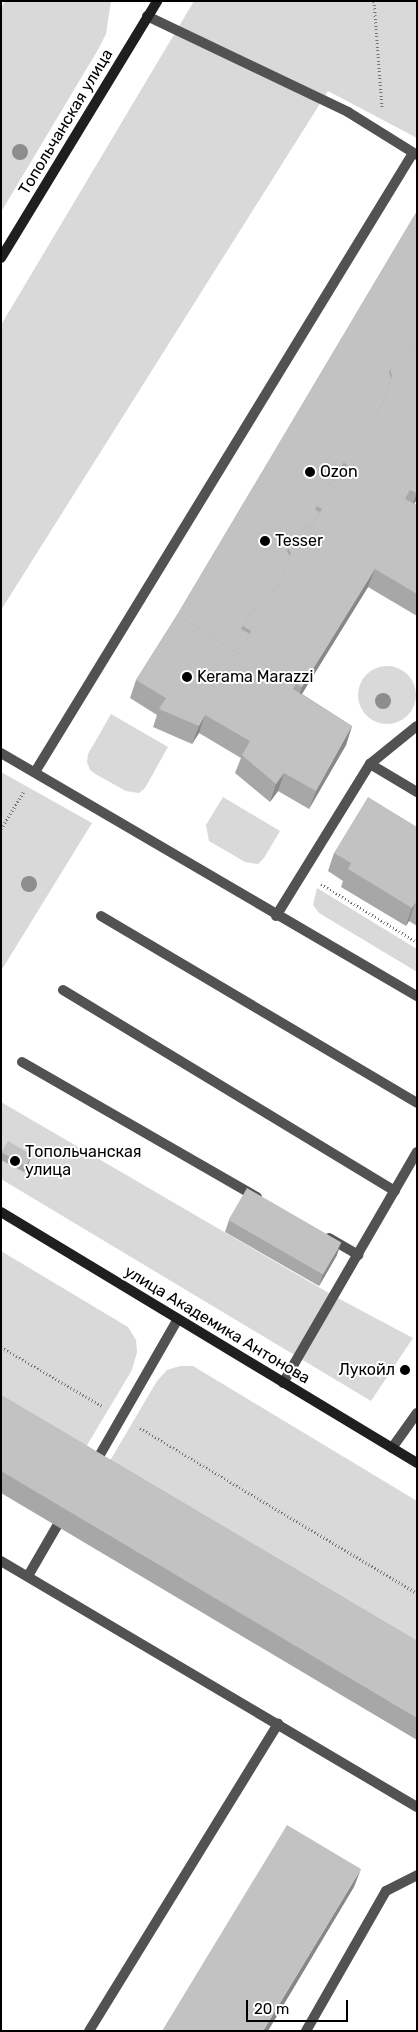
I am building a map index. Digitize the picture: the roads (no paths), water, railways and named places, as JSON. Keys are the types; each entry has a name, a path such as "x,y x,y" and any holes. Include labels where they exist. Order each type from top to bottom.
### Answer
{"main road":[{"name":"Топольчанская улица","path":"1,258 157,1"},
{"name":"улица Академика Антонова","path":"1,1212 417,1463"}],"lane":[{"path":"35,772 415,154 348,112 147,16"},
{"path":"276,916 370,764 417,726"},
{"path":"1,753 276,916 417,996"},
{"path":"370,764 417,792"},
{"path":"100,916 417,1103"},
{"path":"63,990 395,1191"},
{"path":"22,1062 263,1200"},
{"path":"283,1383 417,1152"},
{"path":"324,1235 358,1255"},
{"path":"91,1470 178,1319"},
{"path":"392,1448 417,1414"},
{"path":"28,1576 57,1526"},
{"path":"1,1561 417,1807"},
{"path":"89,2031 278,1724"},
{"path":"306,2031 386,1891 417,1875"}],"place":[{"name":"Ozon","path":"310,472"},
{"name":"Tesser","path":"265,541"},
{"name":"Kerama Marazzi","path":"187,677"},
{"name":"Топольчанская улица","path":"15,1161"},
{"name":"Лукойл","path":"405,1370"}]}
